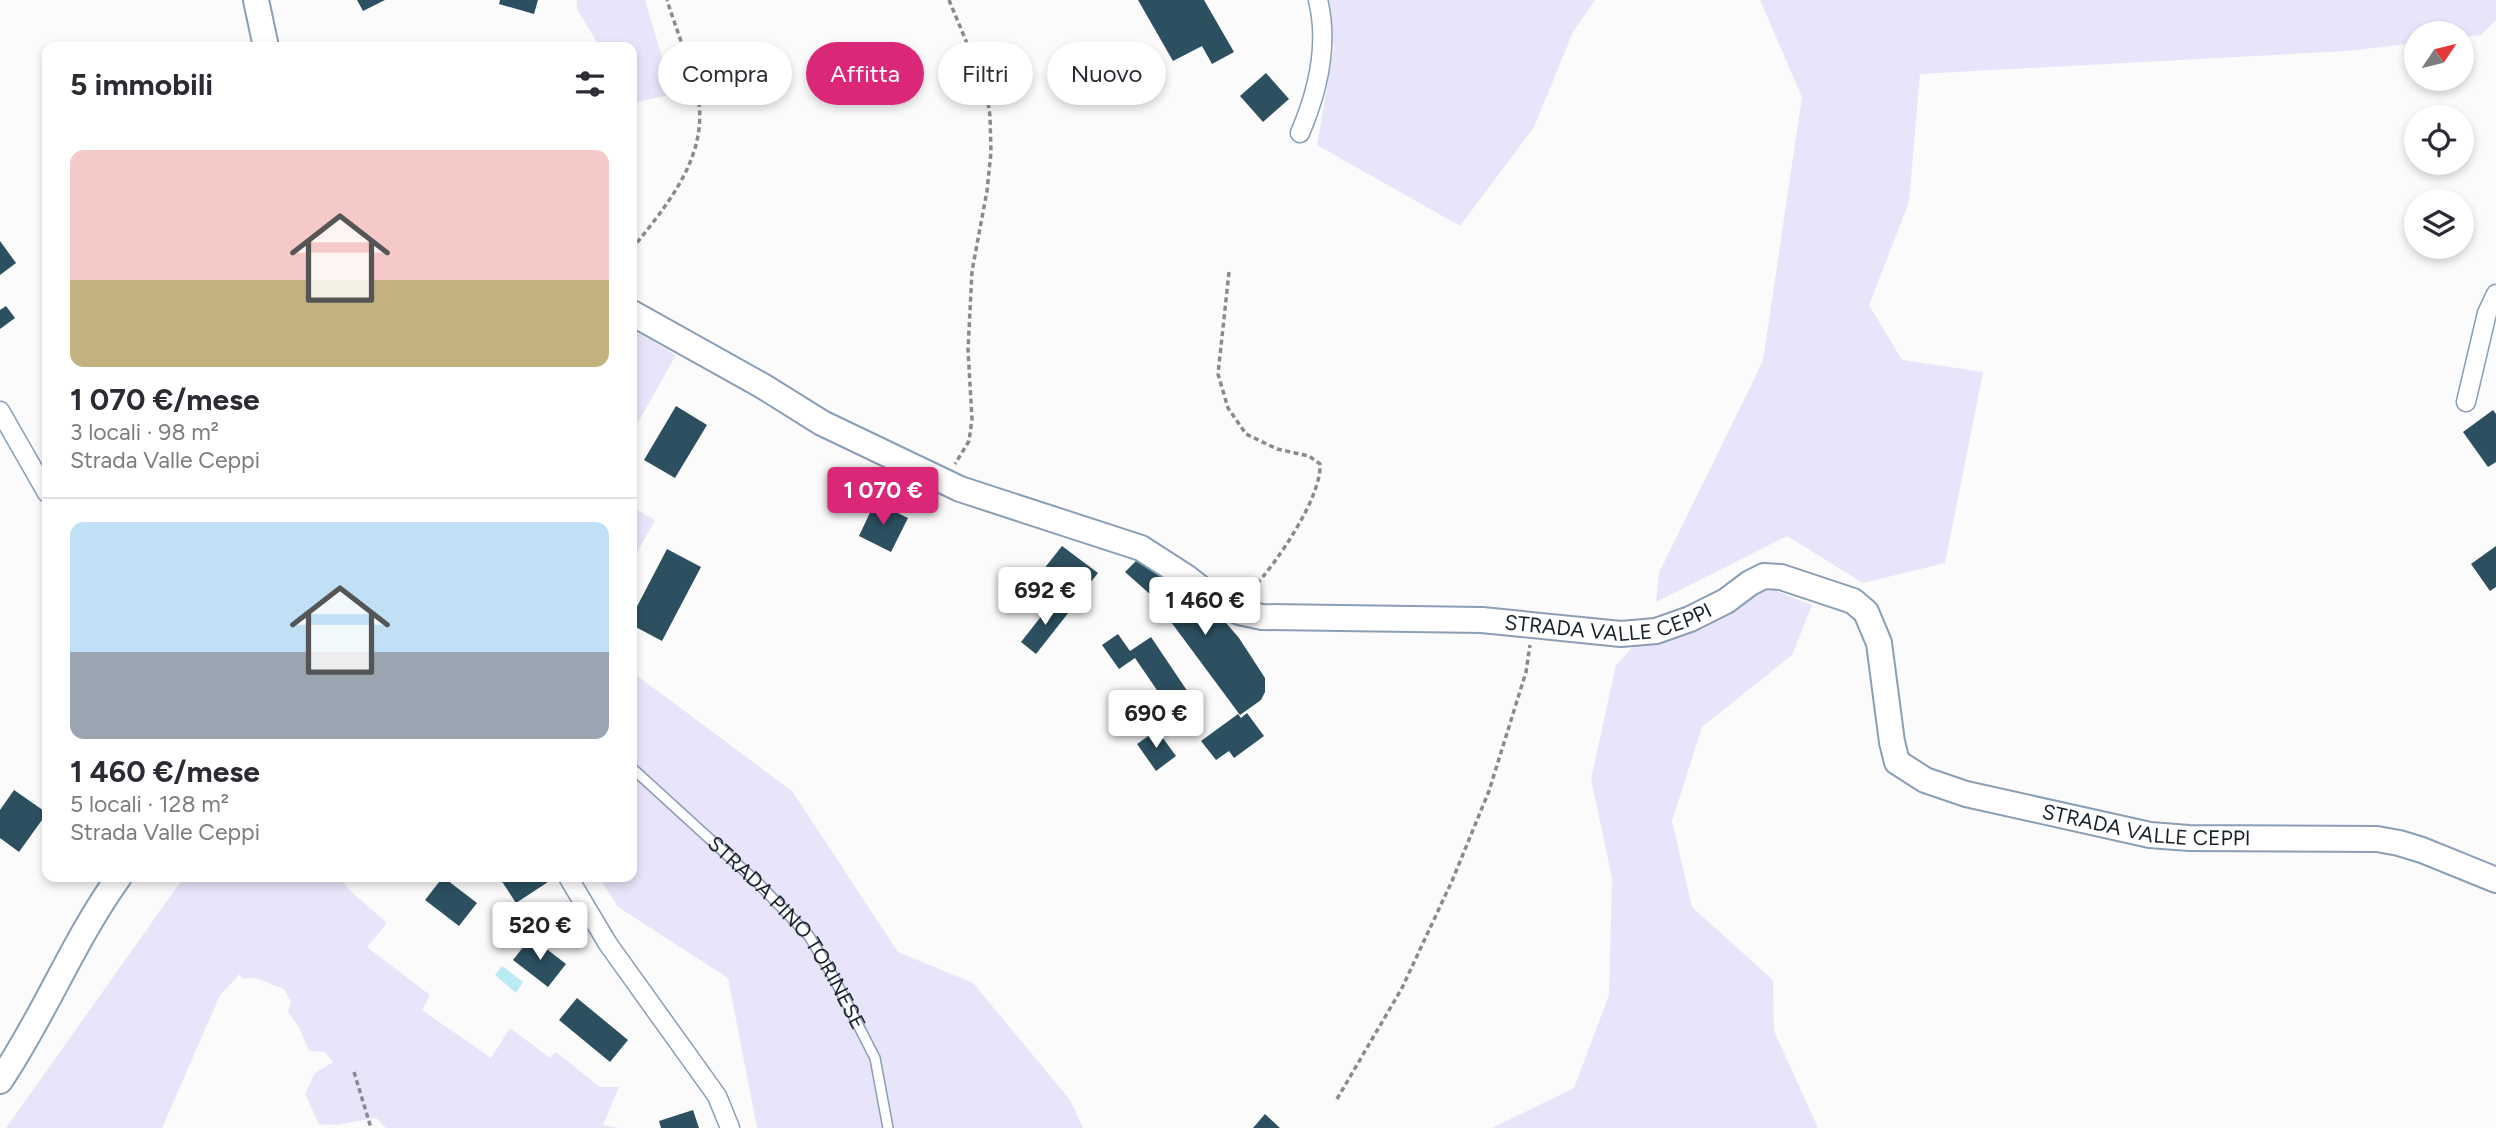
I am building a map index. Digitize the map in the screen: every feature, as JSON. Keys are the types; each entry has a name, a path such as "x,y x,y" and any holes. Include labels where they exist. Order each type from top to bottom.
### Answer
{"street":[{"path":"256,0 265,42"},
{"path":"1300,133 1313,101 1321,60 1323,29 1318,0"},
{"path":"2466,402 2487,313 2496,294"},
{"name":"STRADA VALLE CEPPI","path":"637,316 761,385 822,423 960,489 1142,548 1213,598 1239,612 1262,617 1482,620 1621,634 1656,631 1690,619 1726,601 1764,576 1781,577 1853,601 1866,612 1879,643 1897,762 1925,780 1966,794 2150,835 2189,838 2377,839 2399,843 2496,880"},
{"path":"0,411 42,484"},
{"path":"0,1081 19,1054 51,990 116,882"},
{"path":"571,882 608,944 717,1096 730,1128"}],"lane":[{"name":"STRADA PINO TORINESE","path":"637,773 758,883 809,936 875,1058 888,1128"}],"path":[{"path":"637,242 679,187 694,152 699,125 698,98 667,0"},
{"path":"945,481 969,441 972,419 968,350 972,271 987,191 990,152 990,116 986,89 949,0"},
{"path":"1229,272 1218,374 1228,408 1246,434 1277,449 1309,456 1320,464 1320,474 1301,519 1269,571 1253,588 1232,590"},
{"path":"1337,1099 1402,988 1452,881 1489,791 1526,672 1533,625"},
{"path":"354,1072 371,1128"}],"shaded area":[{"path":"577,0 645,0 658,44 658,97 637,102 637,42 597,42 577,9"},
{"path":"1326,0 1595,0 1573,32 1534,127 1460,226 1317,145 1334,47"},
{"path":"1760,0 2496,0 2496,20 2481,35 2474,36 2474,21 2404,21 2404,44 2347,51 1920,74 1909,202 1869,305 1902,360 1983,372 1945,563 1863,583 1787,536 1656,602 1659,573 1763,361 1802,97"},
{"path":"637,332 676,355 637,424"},
{"path":"637,510 655,520 637,553"},
{"path":"1763,586 1812,605 1792,655 1702,727 1672,821 1692,907 1773,980 1774,1031 1818,1128 1492,1128 1574,1088 1609,995 1612,878 1591,779 1616,665 1632,648 1709,619"},
{"path":"637,676 792,791 898,952 973,983 1070,1100 1083,1128 757,1128 728,978 618,907 602,882 637,882"},
{"path":"180,882 344,882 347,888 387,923 367,947 430,995 422,1010 491,1058 510,1028 550,1058 556,1052 600,1087 619,1087 603,1125 619,1128 386,1128 376,1118 336,1125 319,1124 305,1094 315,1073 333,1062 325,1052 309,1051 299,1027 288,1012 291,1002 284,989 256,978 243,979 240,974 220,995 162,1128 6,1128"}],"water":[{"path":"502,966 523,982 516,993 495,975"}],"building":[{"path":"357,0 385,0 363,11"},
{"path":"500,0 538,0 534,14 499,4"},
{"path":"1138,0 1204,0 1234,52 1212,64 1202,46 1173,61 1166,49 1166,42 1162,42"},
{"path":"1266,73 1289,99 1263,122 1240,96"},
{"path":"0,241 16,263 0,275"},
{"path":"6,306 15,318 0,329 0,310"},
{"path":"676,406 707,425 675,478 644,460"},
{"path":"2493,410 2496,414 2496,462 2488,467 2463,432"},
{"path":"875,502 908,518 891,552 859,536"},
{"path":"1062,546 1098,573 1078,598 1043,570"},
{"path":"2496,546 2496,587 2490,591 2471,564"},
{"path":"667,549 701,567 662,641 637,628 637,606"},
{"path":"1141,556 1170,581 1184,581 1211,613 1215,610 1239,638 1265,678 1265,692 1261,700 1240,715 1151,595 1125,572"},
{"path":"1054,600 1069,612 1036,654 1021,642"},
{"path":"1118,634 1130,651 1151,637 1194,701 1174,715 1135,658 1119,669 1102,645"},
{"path":"1247,713 1264,736 1234,758 1229,751 1216,760 1201,741 1238,714 1241,718"},
{"path":"1157,730 1176,756 1156,771 1137,744"},
{"path":"14,790 42,810 42,820 19,852 0,838 0,810"},
{"path":"439,882 450,882 477,903 459,926 425,900"},
{"path":"502,882 548,882 516,903"},
{"path":"531,937 566,964 548,987 513,960"},
{"path":"577,998 628,1040 610,1062 559,1020"},
{"path":"693,1110 699,1128 661,1128 659,1121"},
{"path":"1265,1114 1280,1128 1253,1128"}]}
